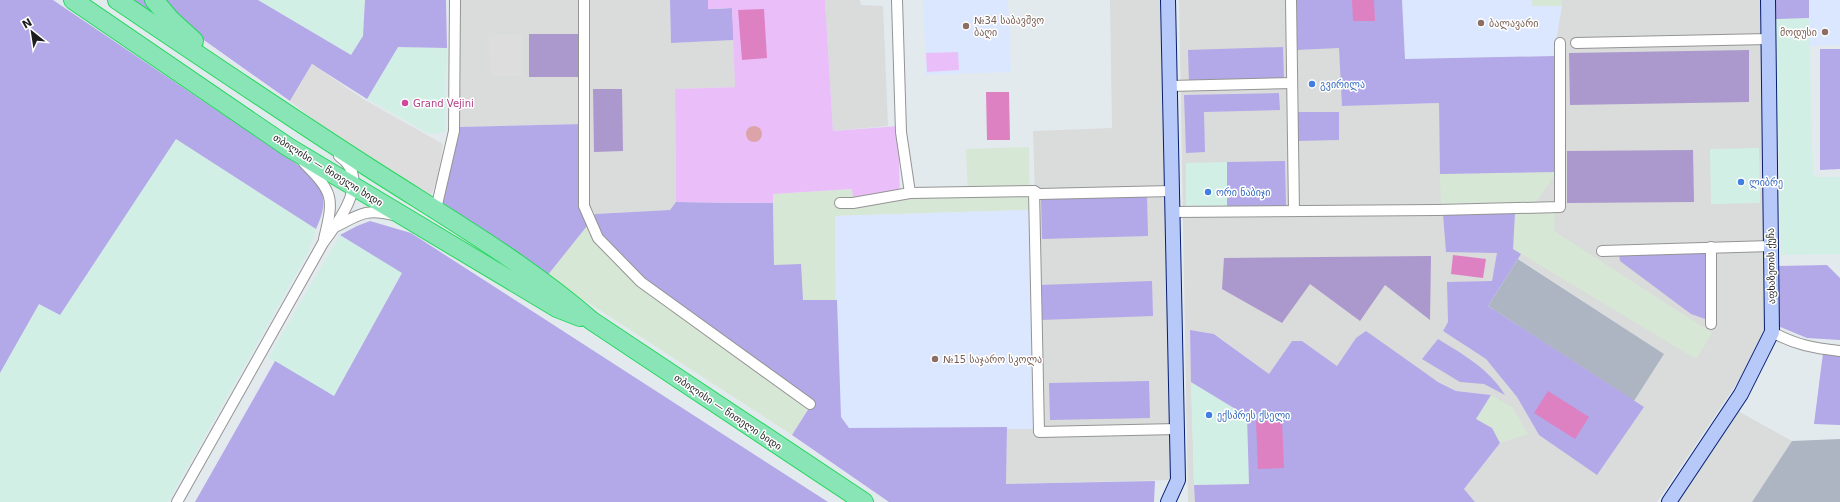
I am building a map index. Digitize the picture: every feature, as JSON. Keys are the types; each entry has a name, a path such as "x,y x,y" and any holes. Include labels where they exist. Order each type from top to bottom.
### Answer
{"highway":[{"name":"თბილისი — წითელი ხიდი","path":"73,0 288,147 354,185 406,218 557,308 592,321"},
{"name":"თბილისი — წითელი ხიდი","path":"117,0 297,120 436,209 566,299 592,321 864,502"},
{"path":"154,0 171,20 230,76"}],"street":[{"path":"436,209 454,131 455,0"},
{"path":"584,0 584,206 598,238 641,282 810,404"},
{"path":"897,0 901,132 910,193"},
{"path":"1168,0 1178,480 1168,502"},
{"path":"1291,0 1294,211"},
{"name":"აფხაზეთის ქუჩა","path":"1669,502 1741,394 1772,332 1768,0"},
{"path":"1576,43 1769,39"},
{"path":"1172,212 1560,207 1560,43"},
{"path":"1170,86 1292,83"},
{"path":"177,502 323,243 335,227 350,199 354,185 349,166 344,159 317,141 297,120"},
{"path":"288,147 308,167 328,192 331,201 330,213 323,243"},
{"path":"1034,191 1039,432 1177,429"},
{"path":"840,203 853,203 910,193 1034,191 1039,194 1172,191"},
{"path":"335,227 365,212 371,211 406,218"},
{"path":"1602,251 1771,246"},
{"path":"1711,247 1711,324"},
{"path":"1772,332 1806,347 1840,351"}],"shaded area":[{"path":"0,0 53,0 304,169 317,184 323,196 323,210 316,229 176,139 60,315 39,304 0,373"},
{"path":"133,0 145,0 156,16"},
{"path":"161,0 258,0 351,55 363,36 365,0 446,0 447,48 398,47 367,99 312,64 290,101 187,28"},
{"path":"258,0 365,0 363,36 351,55"},
{"path":"457,0 583,0 583,124 459,127"},
{"path":"589,0 670,0 671,43 734,40 735,87 675,89 676,202 670,210 595,214 587,202"},
{"path":"670,0 708,0 708,9 732,8 734,40 671,43"},
{"path":"708,0 825,0 833,131 898,126 900,197 853,199 852,189 773,194 773,203 676,202 675,89 735,87 732,8 708,9"},
{"path":"825,0 860,0 861,5 883,6 888,126 833,131"},
{"name":"№34 საბავშვო ბაღი","path":"923,0 1008,0 1011,72 926,75"},
{"path":"1110,0 1160,0 1171,480 1006,484 1007,429 1042,429 1033,131 1112,128"},
{"path":"1179,0 1295,0 1339,48 1343,106 1439,103 1440,147 1460,58 1556,56 1556,41 1562,0 1761,0 1765,328 1739,380 1657,502 1475,502 1464,489 1500,443 1491,395 1456,391 1356,338 1337,366 1302,341 1292,341 1269,374 1215,334 1190,330 1194,485 1335,502 1188,502","holes":["1554,231 1582,251 1712,333 1521,254","1519,259 1664,354 1634,401 1644,407 1539,435 1517,397 1486,359 1443,331 1448,322 1501,285"]},
{"path":"1295,0 1402,0 1405,59 1556,56 1557,172 1440,174 1439,103 1342,106 1339,48 1296,50"},
{"path":"1352,0 1374,0 1375,21 1353,21"},
{"name":"ბალავარი","path":"1402,0 1532,0 1532,6 1562,6 1556,41 1556,56 1405,59"},
{"path":"1532,0 1562,0 1562,6 1532,6"},
{"path":"1775,0 1809,0 1809,18 1776,19"},
{"name":"მოდუსი","path":"1809,0 1840,0 1840,45 1810,46"},
{"path":"764,9 767,58 742,60 738,10"},
{"path":"1809,18 1813,177 1840,177 1840,254 1781,255 1776,19"},
{"path":"529,34 578,34 578,77 529,77"},
{"path":"489,35 522,35 522,76 490,76"},
{"path":"398,47 447,48 445,132 429,134 367,99"},
{"path":"1283,47 1284,80 1189,83 1188,50"},
{"path":"1820,49 1840,49 1840,169 1820,170"},
{"path":"1749,50 1749,102 1570,105 1569,53"},
{"path":"958,52 959,70 927,72 926,53"},
{"path":"312,64 363,99 443,144 438,177 430,198 335,137 290,101"},
{"path":"593,89 622,89 623,151 594,152"},
{"path":"986,92 1009,92 1010,140 987,140"},
{"path":"1279,93 1280,110 1204,112 1205,152 1186,153 1184,95"},
{"path":"1296,112 1339,112 1339,140 1296,141"},
{"path":"583,124 579,160 579,201 587,226 547,276 443,203 459,127"},
{"path":"754,126 760,128 762,134 760,140 754,142 748,140 746,134 748,128"},
{"path":"176,139 316,229 308,253 168,502 0,502 0,373 39,304 60,315"},
{"path":"1029,147 1030,210 835,216 837,300 803,300 774,266 773,194 852,189 853,199 968,195 966,149"},
{"path":"1759,148 1760,203 1711,204 1710,149"},
{"path":"1693,150 1694,202 1567,203 1567,151"},
{"path":"1285,161 1286,206 1227,207 1227,162"},
{"path":"1227,162 1227,207 1186,208 1186,163"},
{"path":"1557,172 1536,202 1441,205 1440,174"},
{"path":"1147,195 1148,236 1042,239 1041,198"},
{"path":"676,202 773,203 774,265 801,264 803,300 837,300 841,417 849,428 1007,427 1006,484 1155,481 1154,502 889,502 792,435 809,408 640,285 587,226 595,214 670,210"},
{"name":"№15 საჯარო სკოლა","path":"1030,210 1034,429 1007,429 1007,427 845,429 836,418 835,216"},
{"path":"1555,210 1554,231 1712,333 1696,359 1513,249 1515,212"},
{"path":"1515,212 1513,249 1521,254 1488,306 1644,407 1597,475 1539,435 1517,397 1486,359 1443,331 1448,322 1447,282 1492,281 1497,253 1446,252 1443,214"},
{"path":"370,221 411,233 828,502 195,502 275,361 334,396 402,273 340,235"},
{"path":"587,226 640,285 809,407 792,435 547,276"},
{"path":"340,235 402,272 334,396 268,358"},
{"path":"1707,251 1708,320 1691,314 1620,261 1619,253"},
{"path":"1453,255 1486,259 1483,278 1451,274"},
{"path":"1431,256 1430,320 1385,285 1360,321 1310,284 1282,323 1222,289 1224,258"},
{"path":"1518,259 1664,354 1634,401 1488,306"},
{"path":"1827,265 1840,278 1840,340 1807,338 1778,326 1777,266"},
{"path":"1152,281 1153,316 1040,320 1039,285"},
{"path":"1190,330 1214,334 1269,374 1292,341 1302,341 1337,366 1356,338 1366,331 1438,382 1456,391 1491,395 1476,419 1492,428 1500,443 1464,489 1475,502 1195,502 1194,485 1249,484 1247,416 1191,382"},
{"path":"1438,339 1484,370 1505,395 1484,384 1460,382 1422,359"},
{"path":"1823,353 1840,355 1840,425 1814,424"},
{"path":"1149,381 1150,418 1050,420 1049,383"},
{"path":"1191,382 1247,416 1249,484 1194,485"},
{"path":"1548,391 1589,417 1575,439 1534,413"},
{"path":"1491,395 1513,408 1528,434 1500,443 1492,428 1476,419"},
{"path":"1738,411 1792,441 1752,502 1675,502"},
{"path":"1282,420 1284,468 1258,469 1256,421"},
{"path":"1840,439 1840,502 1752,502 1792,441"}],"place":[{"name":"ბალავარი","path":"1481,23"},
{"name":"№34 საბავშვო ბაღი","path":"966,26"},
{"name":"მოდუსი","path":"1825,32"},
{"name":"გვირილა","path":"1312,84"},
{"name":"Grand Vejini","path":"405,103"},
{"name":"ლიბრე","path":"1741,182"},
{"name":"ორი ნაბიჯი","path":"1208,192"},
{"name":"№15 საჯარო სკოლა","path":"935,359"},
{"name":"ექსპრეს ქსელი","path":"1209,415"}]}
